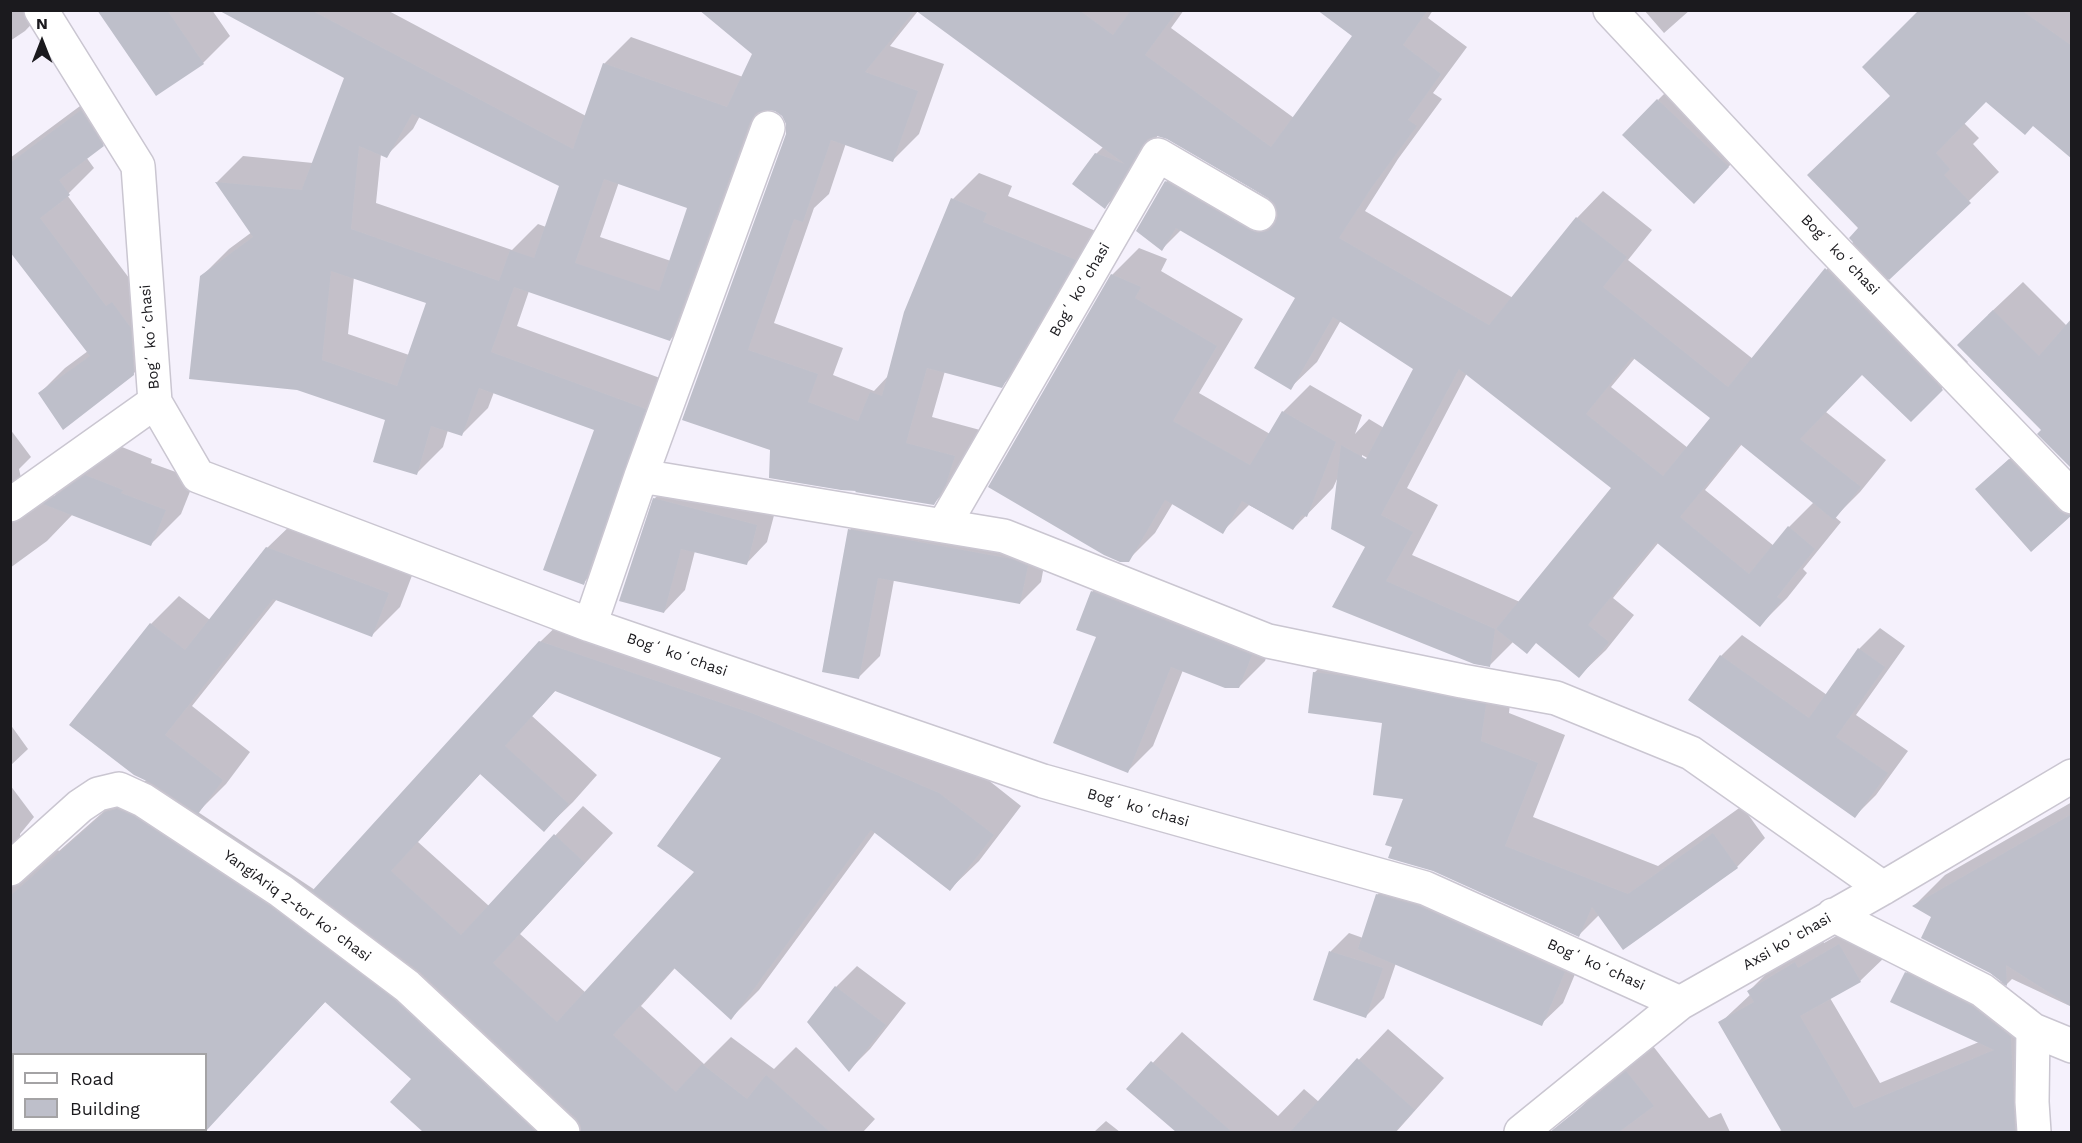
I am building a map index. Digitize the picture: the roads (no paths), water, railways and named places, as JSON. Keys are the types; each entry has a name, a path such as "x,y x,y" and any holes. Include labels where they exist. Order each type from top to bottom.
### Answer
{"street":[{"name":"Bogʻ koʻchasi","path":"41,10 138,166 155,402 198,476 590,625 1043,781 1425,888 1680,1003"},
{"name":"Bogʻ koʻchasi","path":"1610,10 1821,237 2072,497"},
{"path":"590,625 641,476 768,128"},
{"name":"Bogʻ koʻchasi","path":"944,525 1158,155 1258,214"},
{"path":"10,505 155,402"},
{"path":"641,476 1004,536 1268,641 1556,698 1691,753 1883,888"},
{"name":"Axsi koʻchasi","path":"1521,1132 1680,1003 1883,888 2072,776"},
{"name":"YangiАriq 2-tor koʼchasi","path":"10,869 80,806 98,794 119,789 143,800 281,891 407,986 563,1132"},
{"path":"1833,915 1982,990 2033,1030 2072,1046"},
{"path":"2033,1030 2034,1132"}]}
